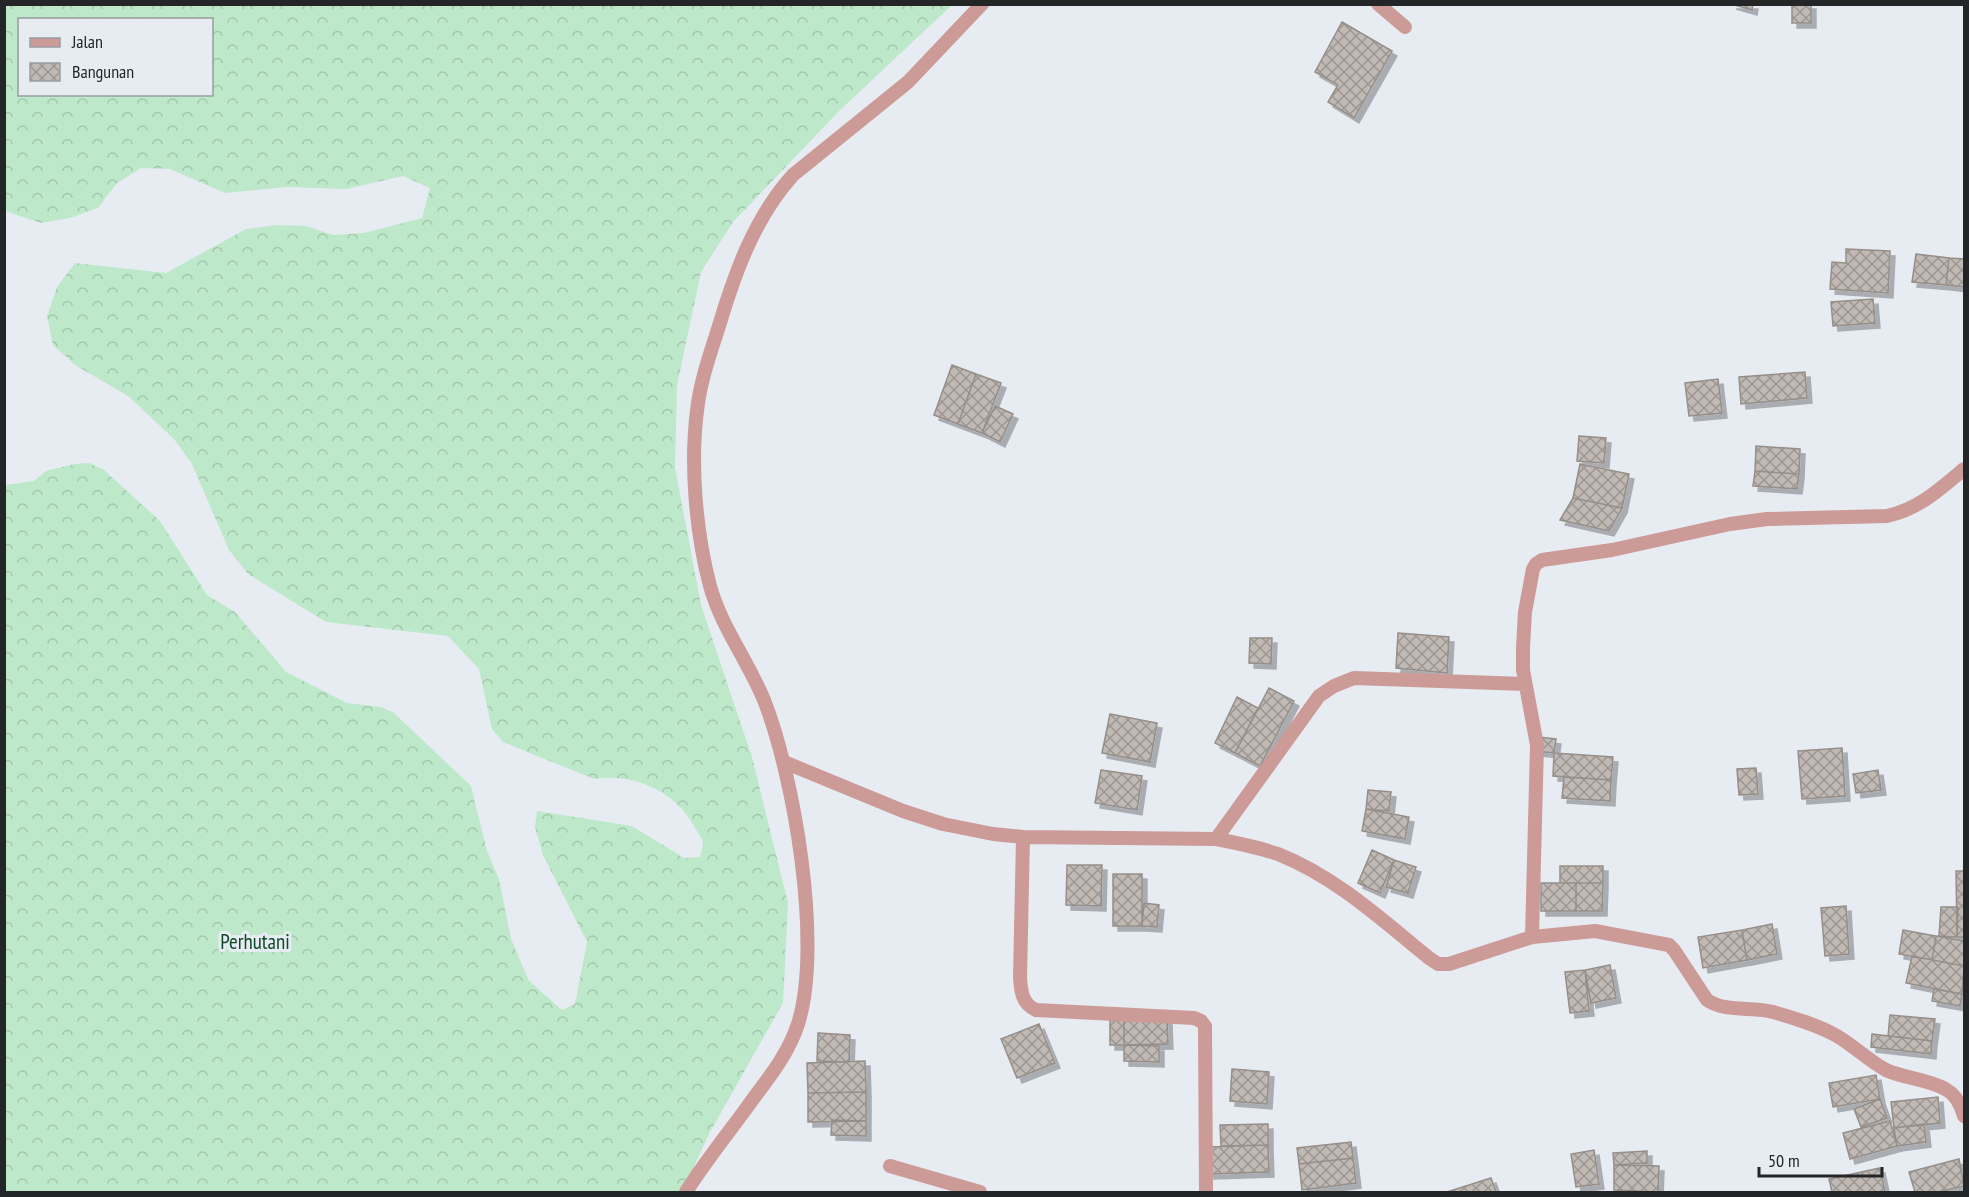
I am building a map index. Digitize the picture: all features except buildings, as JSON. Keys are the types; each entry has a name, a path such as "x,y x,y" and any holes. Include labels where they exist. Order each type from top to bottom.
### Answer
{"street":[{"path":"686,1192 782,1060 798,1023 807,983 807,939 802,869 784,762 764,699 722,617 710,587 702,545 695,474 697,411 703,377 731,285 764,213 778,192 794,175 908,82 982,4"},
{"path":"1378,4 1405,27"},
{"path":"1532,937 1537,745 1526,684 1523,647 1525,612 1533,569 1536,564 1542,560 1626,548 1731,524 1767,519 1887,516 1903,513 1918,506 1965,469"},
{"path":"1216,839 1319,696 1334,686 1354,678 1526,684"},
{"path":"784,762 903,811 943,824 993,834 1023,837 1216,839 1278,854 1315,872 1349,893 1438,964 1449,964 1532,937 1595,931 1669,945 1707,999 1715,1005 1723,1008 1773,1012 1819,1028 1839,1037 1885,1069 1947,1090 1957,1100 1965,1116"},
{"path":"1023,837 1020,978 1024,999 1028,1006 1036,1010 1194,1018 1201,1021 1204,1026 1206,1192"},
{"path":"890,1166 980,1192"}],"green space":[{"name":"Perhutani","path":"5,5 952,5 839,111 733,222 701,272 677,385 675,468 701,605 752,757 788,903 783,1003 710,1132 682,1192 5,1192 5,485 34,481 46,471 74,464 89,463 104,470 160,521 207,595 235,612 286,672 347,703 381,707 394,713 471,786 487,851 499,879 511,939 529,981 562,1010 575,1004 587,942 543,855 535,827 537,811 632,826 684,858 700,857 703,843 686,814 676,803 652,787 623,779 594,779 503,742 492,729 479,669 448,636 326,622 248,574 229,550 192,464 174,439 128,396 75,365 53,345 47,316 57,287 75,263 166,273 246,229 277,225 306,226 333,235 364,233 422,218 430,188 403,176 346,189 287,187 225,193 170,169 141,168 116,184 98,208 70,218 41,223 5,211"}]}
